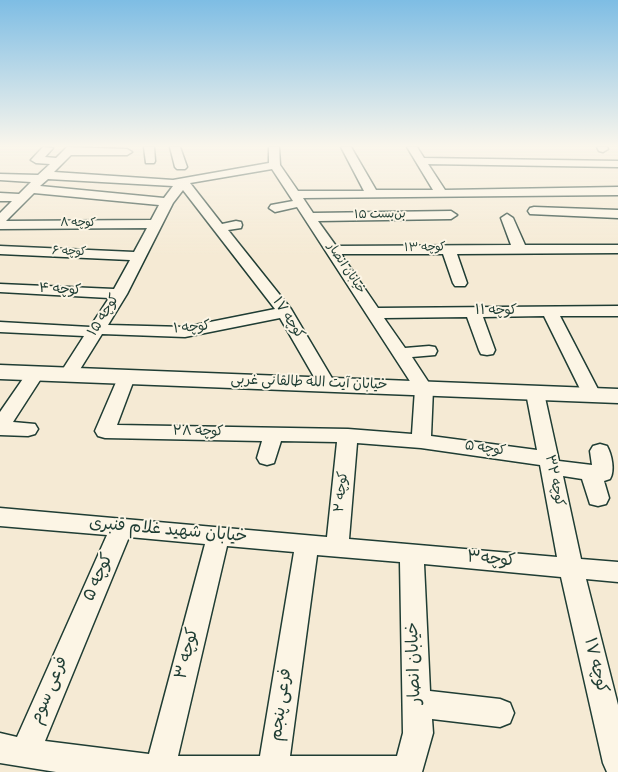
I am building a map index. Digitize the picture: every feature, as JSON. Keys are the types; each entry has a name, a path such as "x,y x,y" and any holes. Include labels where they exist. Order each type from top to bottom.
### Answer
{"street":[{"path":"2,218 37,183"},
{"name":"کوچه ۱۵","path":"68,375 119,294 167,202 182,183"},
{"name":"کوچه ۱۷","path":"184,183 202,199 219,221 242,257 286,312 327,385"},
{"name":"خیابان انصار","path":"287,183 424,388"},
{"path":"366,183 372,194"},
{"path":"435,183 441,193"},
{"path":"275,208 298,199 372,194 618,191"},
{"path":"0,197 27,194 167,202"},
{"path":"534,211 618,214"},
{"name":"بن‌بست ۱۵","path":"309,216 451,215"},
{"name":"کوچه ۸","path":"2,218 156,224"},
{"path":"507,218 519,248 618,249"},
{"path":"219,221 236,224"},
{"name":"کوچه ۱۳","path":"332,250 519,248"},
{"path":"448,249 460,283"},
{"name":"کوچه ۶","path":"0,250 139,256"},
{"name":"کوچه ۴","path":"0,288 119,294"},
{"name":"کوچه ۱۱","path":"373,313 618,311"},
{"name":"کوچه ۱","path":"96,331 185,332 286,312"},
{"path":"473,312 487,350"},
{"path":"550,312 592,395"},
{"path":"0,327 96,331"},
{"path":"402,353 429,351"},
{"name":"خیابان آیت الله طالقانی غربی","path":"0,372 618,396"},
{"path":"28,429 0,427 35,374"},
{"name":"کوچه ۲۸","path":"126,377 105,431 348,436"},
{"path":"348,436 421,441 424,388"},
{"name":"کوچه ۳۲","path":"535,393 571,568"},
{"path":"267,458 273,435"},
{"name":"کوچه ۲","path":"337,547 348,436"},
{"name":"کوچه ۵","path":"421,441 549,463 597,474"},
{"path":"598,498 597,474 600,451"},
{"name":"خیابان شهید غلام قنبری","path":"2,521 122,528 337,547"},
{"name":"کوچه ۵","path":"78,628 122,528"},
{"name":"کوچه ۳","path":"159,771 218,537"},
{"name":"فرعی پنجم","path":"273,771 306,544"},
{"path":"337,547 412,554"},
{"name":"خیابان انصار","path":"407,772 418,733 412,554"},
{"name":"کوچه۳","path":"412,554 618,572"},
{"name":"کوچه ۱۷","path":"571,568 614,734 618,763"},
{"name":"فرعی سوم","path":"12,750 78,628"},
{"path":"417,703 500,713"},
{"path":"12,750 159,771 407,772"}]}
